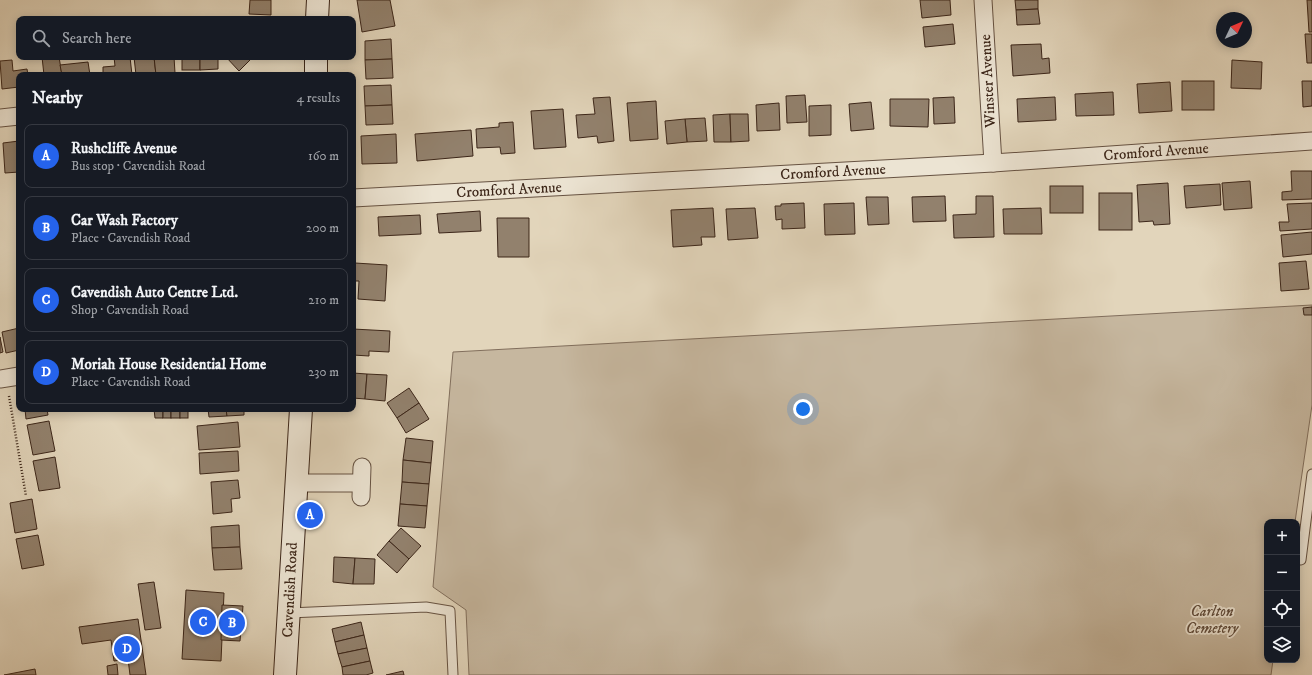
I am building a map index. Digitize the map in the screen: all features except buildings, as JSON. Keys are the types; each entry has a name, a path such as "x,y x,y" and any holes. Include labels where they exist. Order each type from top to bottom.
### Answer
{"street":[{"path":"317,16 318,0"},
{"name":"Winster Avenue","path":"983,0 992,162"},
{"path":"316,60 316,72"},
{"path":"0,118 16,116"},
{"name":"Cromford Avenue","path":"356,198 992,162 1312,141"},
{"name":"Cavendish Road","path":"285,675 301,412"},
{"path":"297,483 361,490 362,466"}],"lane":[{"path":"1301,560 1312,474"},
{"path":"289,613 426,606 450,611 453,675"}],"path":[{"path":"8,378 26,496"}],"green space":[{"name":"Carlton Cemetery","path":"1312,305 1312,405 1295,519 1264,519 1264,663 1273,663 1271,675 469,675 466,610 433,587 453,352"}],"place":[{"name":"Rushcliffe Avenue","path":"310,515"},
{"name":"Cavendish Auto Centre Ltd.","path":"203,622"},
{"name":"Car Wash Factory","path":"232,623"},
{"name":"Moriah House Residential Home","path":"127,649"}]}
